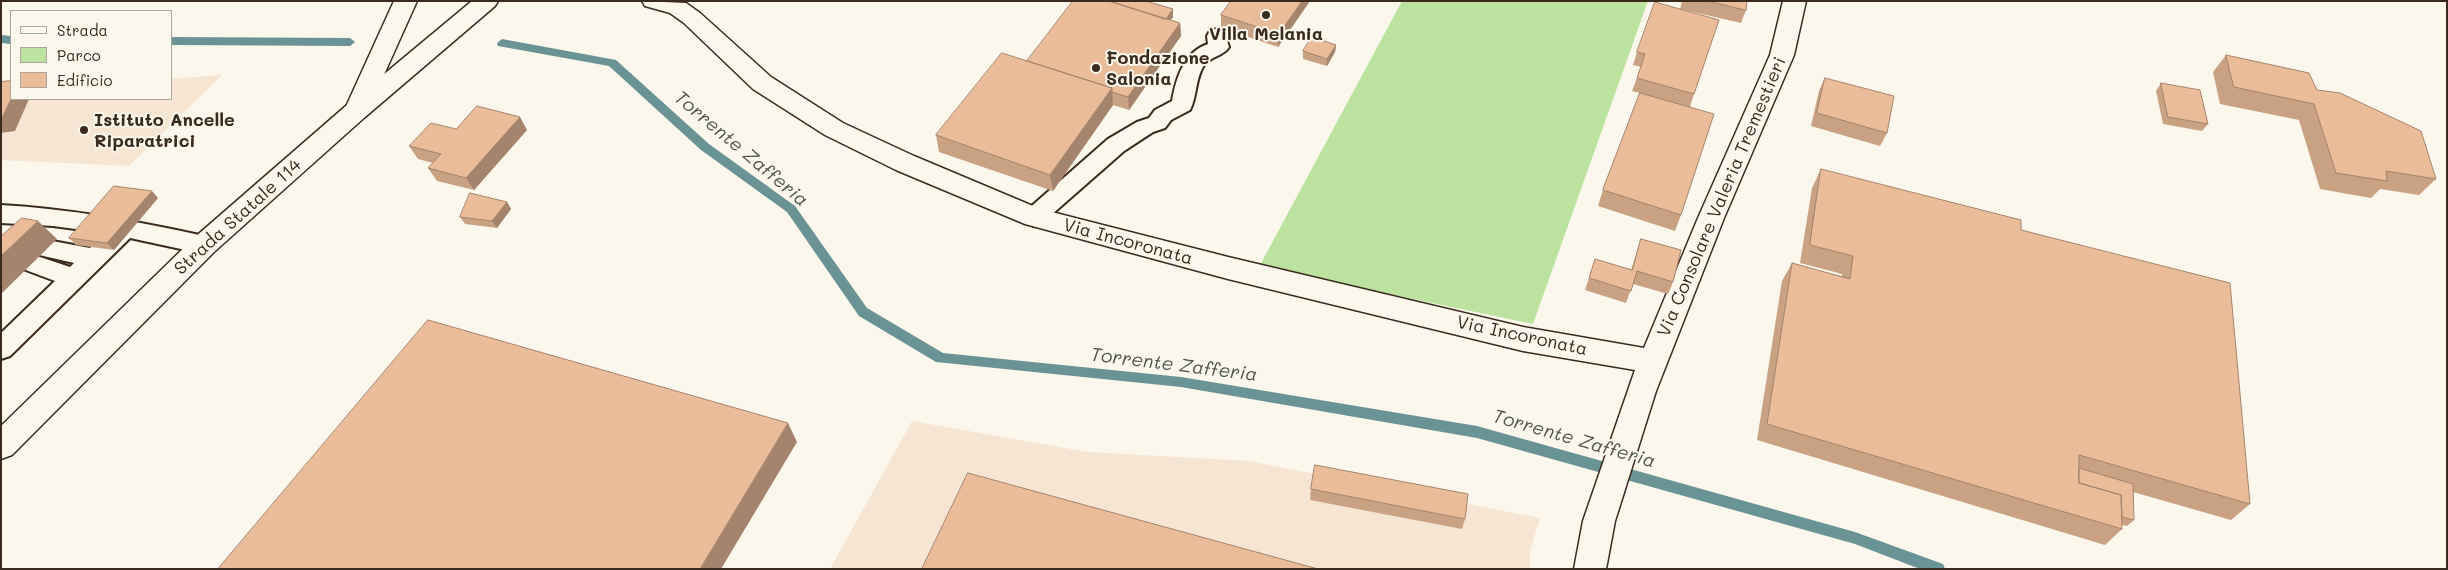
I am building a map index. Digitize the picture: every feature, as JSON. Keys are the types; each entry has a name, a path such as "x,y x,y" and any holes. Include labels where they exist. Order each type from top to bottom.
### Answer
{"street":[{"path":"356,111 406,1"},
{"name":"Strada Statale 114","path":"1,446 204,245 356,111 488,1"},
{"name":"Via Incoronata","path":"653,1 683,5 692,18 762,84 834,130 1034,217 1228,268 1523,339 1654,361"},
{"name":"Via Consolare Valeria Tremestieri","path":"1590,569 1599,521 1641,391 1782,55 1795,1"}],"lane":[{"path":"1034,217 1116,145 1132,137 1145,127 1158,123 1163,115 1182,106 1184,89 1190,74 1203,54 1219,47 1218,36"},
{"path":"1,214 42,215 126,227 204,245"},
{"path":"1,349 126,227"},
{"path":"74,278 39,256 94,258"}],"shaded area":[{"name":"Istituto Ancelle Riparatrici","path":"222,75 129,166 1,160 1,95 10,100 172,100 172,79"},
{"path":"912,421 1088,452 1249,461 1540,518 1530,551 1530,569 830,569"}],"green space":[{"path":"1402,1 1648,1 1533,324 1259,267"}],"building":[{"path":"1073,1 1109,1 1180,23 1128,97 1112,92 1112,88 1027,61"},
{"path":"1109,1 1146,1 1173,9 1166,19"},
{"path":"1231,1 1302,1 1279,34 1221,15"},
{"path":"1708,1 1747,1 1746,10"},
{"path":"1655,2 1719,20 1694,94 1637,78 1645,54 1637,52"},
{"path":"1312,37 1336,45 1327,59 1303,51"},
{"path":"1002,53 1112,88 1050,175 936,135"},
{"path":"2226,55 2309,73 2317,90 2340,93 2421,131 2436,179 2386,171 2387,181 2336,173 2314,104 2234,87"},
{"path":"1825,78 1894,96 1887,133 1817,113"},
{"path":"10,81 11,100 1,119 1,82"},
{"path":"2161,83 2200,90 2208,124 2168,117"},
{"path":"1640,93 1714,114 1681,215 1603,190"},
{"path":"477,106 520,117 466,178 428,168 441,154 409,146 431,123 456,129"},
{"path":"1821,169 2021,220 2021,230 2230,283 2250,504 2079,455 2079,483 2121,495 2122,529 1767,424 1792,263 1850,279 1853,256 1810,245"},
{"path":"114,186 152,191 107,243 69,238"},
{"path":"470,193 507,202 492,221 460,217"},
{"path":"22,218 38,221 1,256 1,235"},
{"path":"1641,239 1681,250 1673,282 1637,271 1631,291 1589,278 1595,259 1632,270"},
{"path":"428,320 788,423 700,569 218,569"},
{"path":"1315,465 1468,494 1465,519 1311,489"},
{"path":"2079,468 2133,484 2134,520 2122,517 2121,495 2079,483"},
{"path":"968,473 1318,569 922,569"}],"waterway":[{"name":"Torrente Zafferia","path":"1,39 10,40"},
{"name":"Torrente Zafferia","path":"172,41 350,42"},
{"name":"Torrente Zafferia","path":"502,43 612,63 705,147 791,209 863,312 941,358 1181,382 1477,432 1855,538 1938,569"}],"place":[{"name":"Villa Melania","path":"1266,15"},
{"name":"Fondazione Salonia","path":"1096,68"},
{"name":"Istituto Ancelle Riparatrici","path":"84,130"}]}
